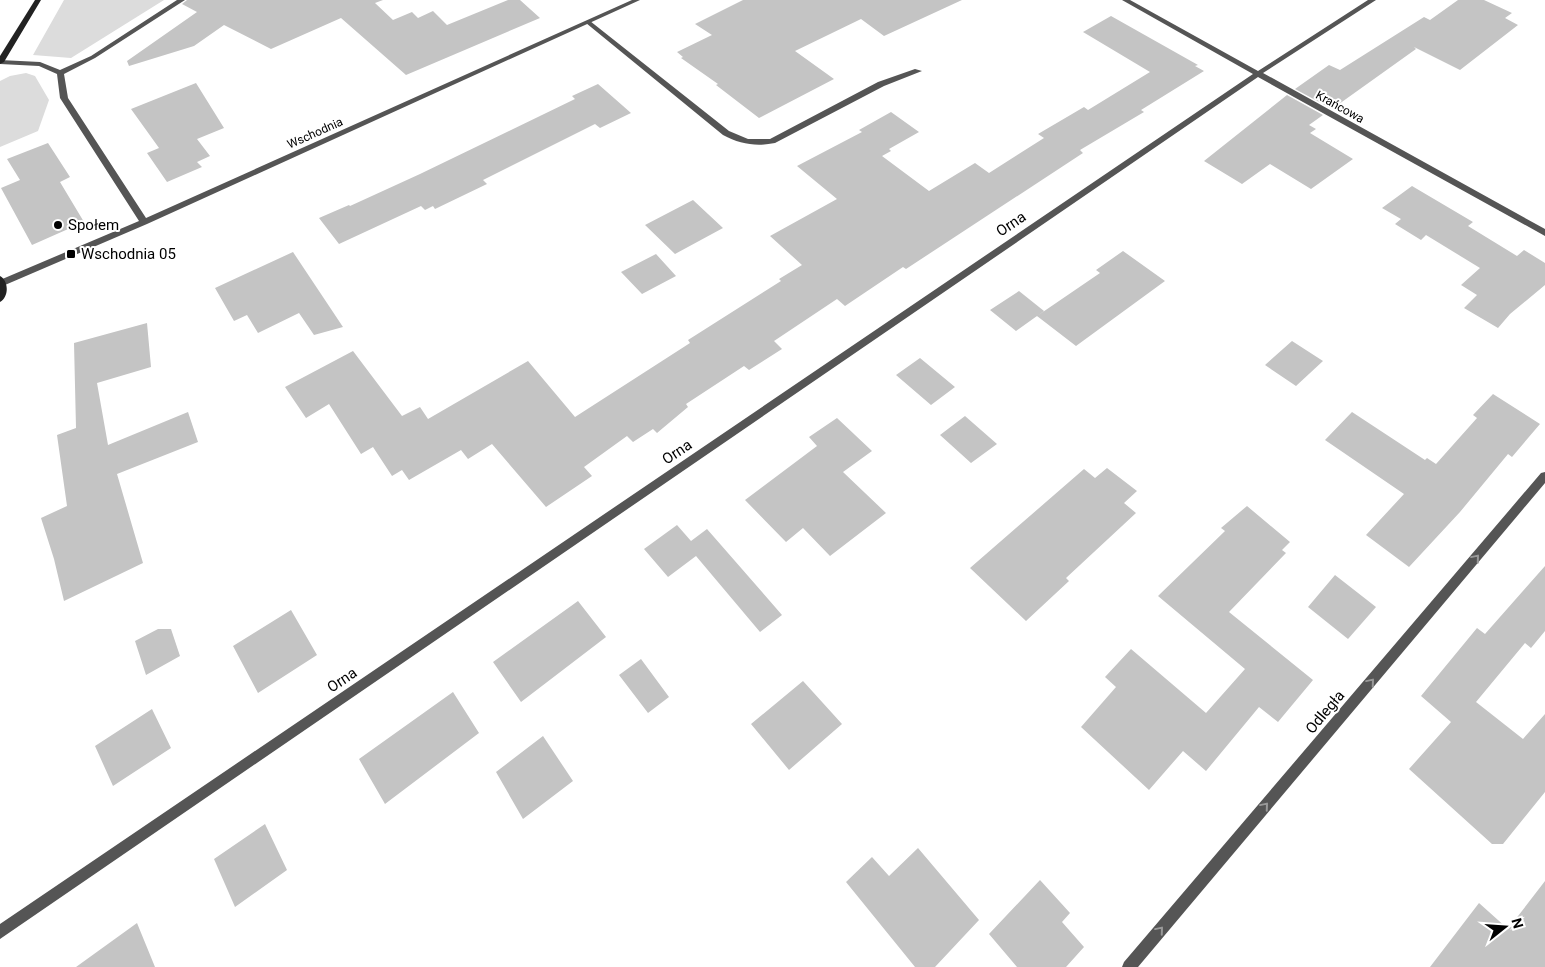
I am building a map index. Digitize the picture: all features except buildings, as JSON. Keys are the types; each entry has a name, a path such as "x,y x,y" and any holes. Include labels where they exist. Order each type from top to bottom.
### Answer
{"street":[{"path":"38,0 0,62 40,64 60,73"},
{"path":"60,73 93,57 182,0"},
{"name":"Wschodnia","path":"1,281 144,222 637,0"},
{"name":"Krańcowa","path":"1125,0 1545,233"},
{"name":"Orna","path":"0,932 1257,74 1372,0"},
{"path":"588,22 726,133 741,141 755,144 772,141 881,84 918,71"},
{"path":"60,73 64,98 144,222"},
{"path":"0,300 3,289 1,281"},
{"name":"Odległa","path":"1129,967 1545,476"}],"shaded area":[{"path":"64,0 164,0 71,58 33,55"},
{"path":"26,73 35,76 49,100 38,131 0,147 0,81 10,76"}],"place":[{"name":"Społem","path":"58,225"},
{"name":"Wschodnia 05","path":"71,254"}]}
